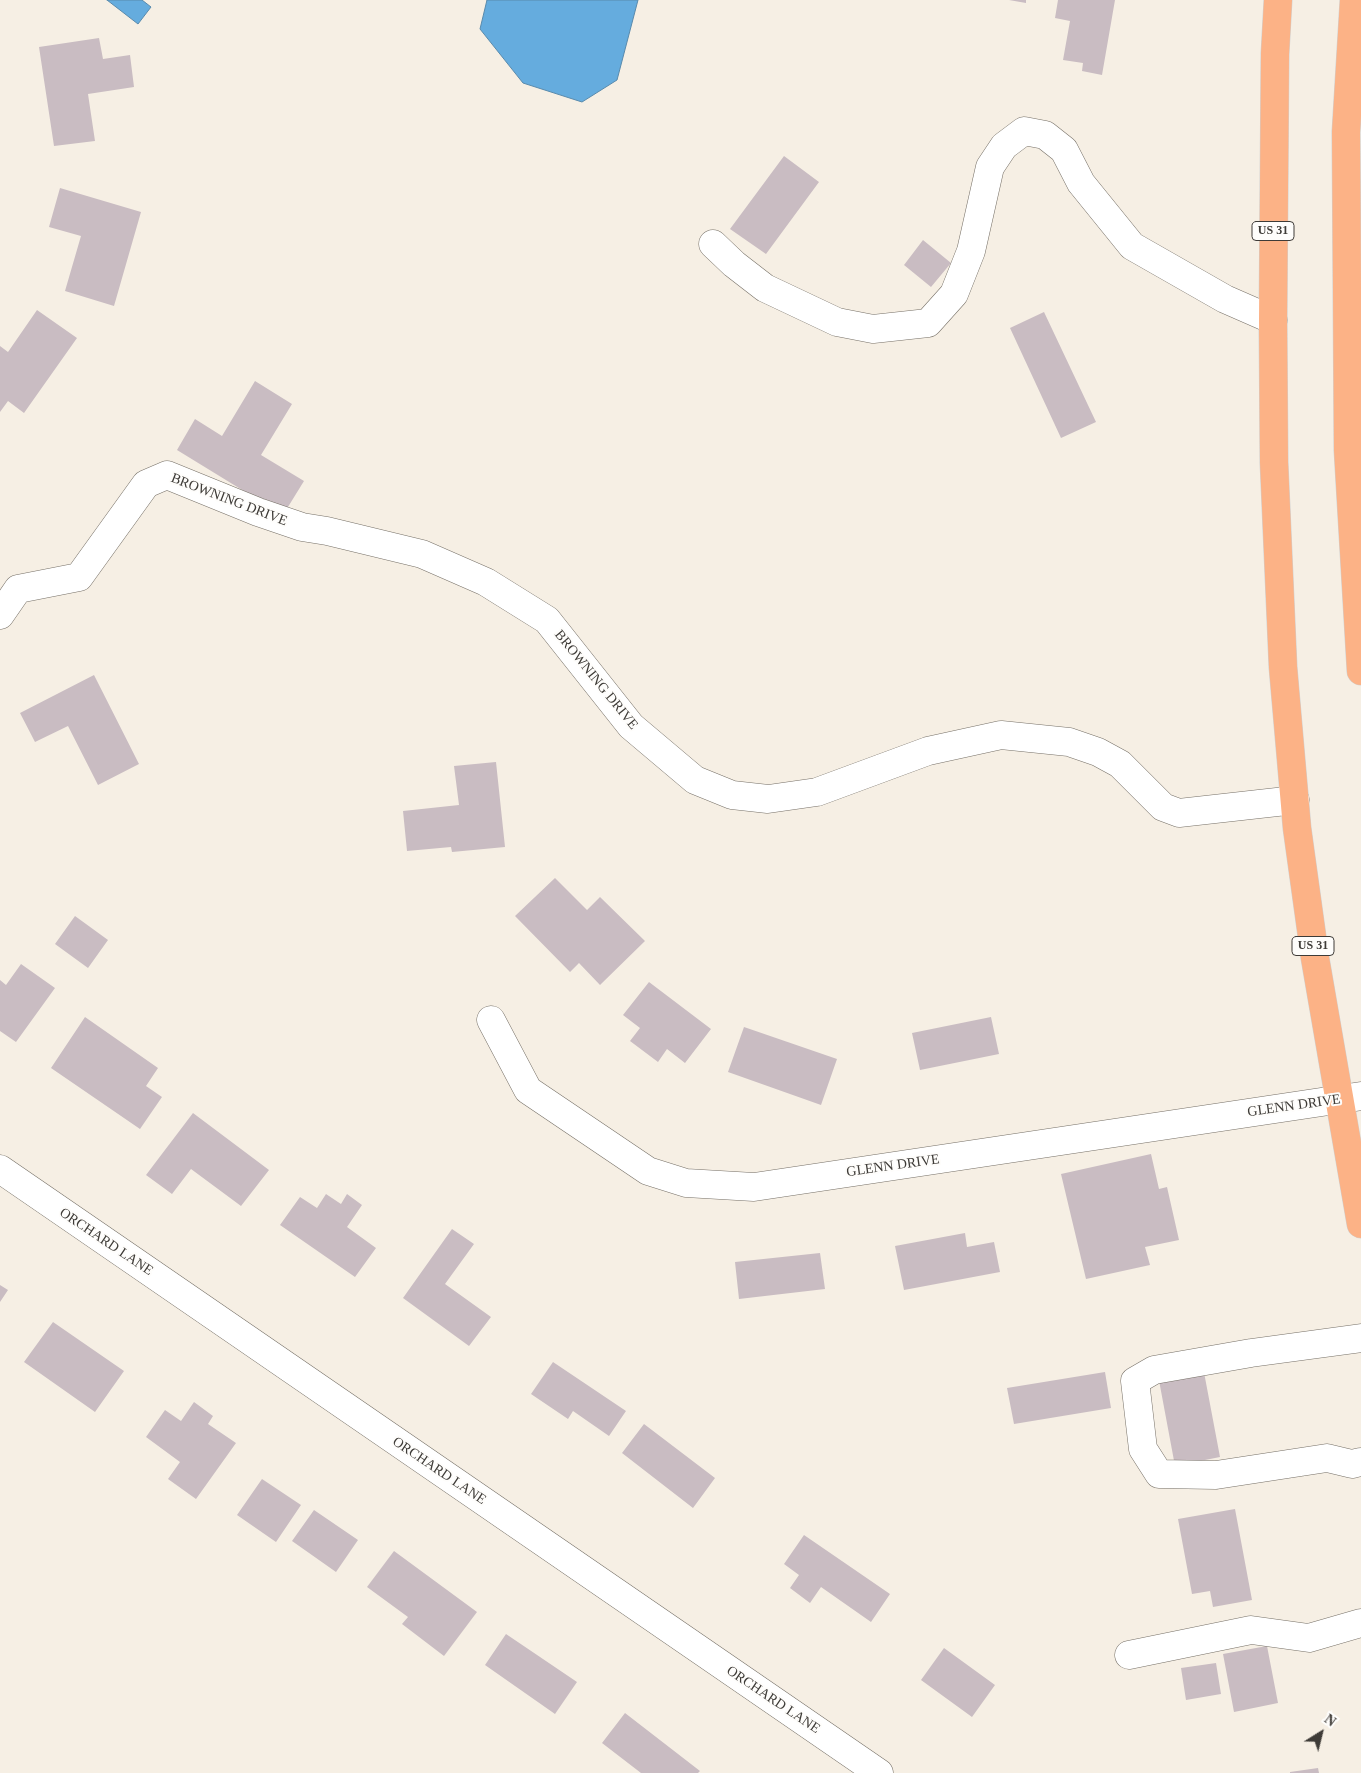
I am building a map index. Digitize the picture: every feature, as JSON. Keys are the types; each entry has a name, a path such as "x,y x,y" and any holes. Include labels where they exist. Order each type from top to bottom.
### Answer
{"main road":[{"name":"US 31","path":"1278,0 1275,54 1274,462 1283,667 1295,800 1315,958 1350,1098 1361,1224"},
{"path":"1354,0 1346,132 1348,450 1360,667"}],"street":[{"path":"714,244 734,264 765,288 837,322 873,329 928,323 954,294 971,251 990,167 1004,146 1024,131 1045,135 1064,150 1081,182 1132,246 1225,299 1273,320"},
{"name":"BROWNING DRIVE","path":"0,615 18,589 79,577 146,484 167,475 258,512 302,527 422,554 486,582 546,620 631,726 695,780 732,795 768,799 817,792 928,751 1001,735 1068,742 1098,752 1120,764 1163,806 1180,813 1295,800"},
{"name":"GLENN DRIVE","path":"491,1020 528,1090 648,1171 686,1183 754,1187 1350,1098"},
{"name":"ORCHARD LANE","path":"0,1169 879,1773"},
{"path":"1361,1338 1251,1353 1154,1370 1135,1380 1143,1449 1159,1474 1216,1475 1327,1458 1352,1464 1361,1462"},
{"path":"1129,1655 1251,1630 1309,1638 1361,1623"}],"water":[{"path":"107,0 142,0 151,7 138,24"},
{"path":"487,0 638,0 617,80 582,102 523,83 480,29"}],"building":[{"path":"1009,0 1026,0 1026,3"},
{"path":"1058,0 1115,0 1102,75 1082,71 1083,63 1063,60 1070,21 1055,18"},
{"path":"99,38 103,59 130,55 134,87 88,94 95,141 54,146 39,47"},
{"path":"784,156 819,182 766,254 730,229"},
{"path":"60,188 141,212 114,306 65,291 81,236 49,227"},
{"path":"923,240 951,263 931,287 904,265"},
{"path":"37,310 77,338 24,413 8,401 0,412 0,346 8,352"},
{"path":"1044,312 1096,422 1061,438 1010,328"},
{"path":"255,381 292,404 261,455 304,481 283,515 177,450 195,419 222,436"},
{"path":"94,675 139,764 98,785 68,726 35,742 20,713"},
{"path":"496,762 505,847 452,852 451,847 407,851 403,811 459,805 454,766"},
{"path":"555,878 587,910 600,897 645,941 600,985 579,963 570,972 515,916"},
{"path":"75,916 108,940 88,968 55,944"},
{"path":"21,964 55,988 16,1042 0,1031 0,980 6,985"},
{"path":"649,982 711,1029 685,1063 667,1049 658,1062 630,1041 640,1028 623,1015"},
{"path":"85,1017 158,1068 146,1086 162,1097 140,1129 51,1068"},
{"path":"991,1017 999,1054 920,1070 912,1033"},
{"path":"744,1027 837,1059 821,1105 728,1072"},
{"path":"193,1113 269,1170 241,1206 191,1169 172,1194 146,1175"},
{"path":"1151,1154 1159,1189 1167,1187 1179,1240 1145,1247 1150,1265 1086,1279 1061,1174"},
{"path":"326,1194 341,1204 347,1194 362,1205 347,1227 376,1248 355,1277 280,1225 300,1197 317,1208"},
{"path":"452,1229 474,1244 445,1284 491,1317 469,1346 403,1298"},
{"path":"965,1233 967,1247 994,1242 1000,1272 904,1290 895,1246"},
{"path":"820,1253 825,1289 739,1299 735,1262"},
{"path":"0,1285 8,1290 0,1302"},
{"path":"53,1322 124,1371 95,1412 24,1362"},
{"path":"553,1362 626,1411 609,1436 573,1411 568,1419 531,1394"},
{"path":"1203,1367 1220,1457 1175,1466 1158,1375"},
{"path":"1105,1372 1111,1408 1014,1424 1007,1388"},
{"path":"194,1402 213,1416 208,1424 236,1443 196,1499 168,1479 180,1462 146,1437 165,1410 181,1421"},
{"path":"644,1424 715,1478 693,1508 622,1453"},
{"path":"262,1479 301,1505 276,1542 237,1515"},
{"path":"1235,1509 1252,1600 1213,1607 1210,1591 1192,1594 1178,1519"},
{"path":"314,1510 358,1540 336,1572 292,1541"},
{"path":"804,1535 890,1594 871,1622 821,1587 810,1603 790,1588 799,1575 784,1564"},
{"path":"394,1551 477,1612 444,1656 402,1624 408,1617 367,1587"},
{"path":"506,1634 577,1682 555,1714 485,1665"},
{"path":"1267,1646 1278,1703 1234,1712 1223,1654"},
{"path":"944,1648 995,1685 972,1717 921,1680"},
{"path":"1216,1663 1221,1694 1186,1700 1181,1668"},
{"path":"625,1713 700,1771 698,1773 641,1773 602,1743"},
{"path":"1318,1768 1319,1773 1290,1773 1290,1772"}]}
